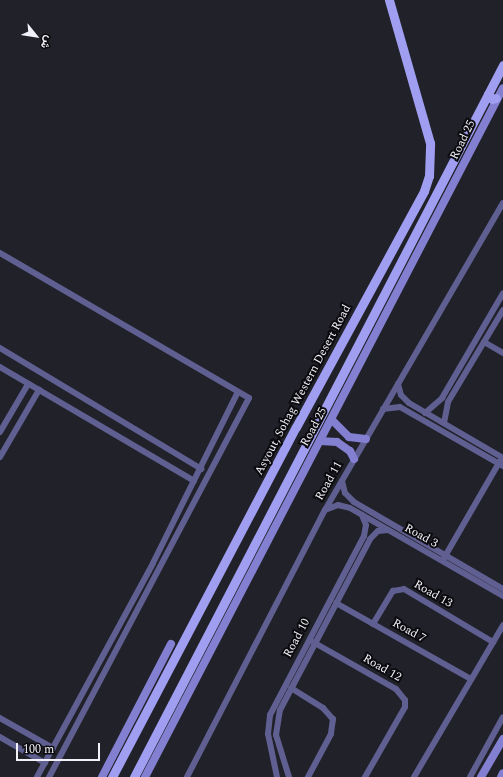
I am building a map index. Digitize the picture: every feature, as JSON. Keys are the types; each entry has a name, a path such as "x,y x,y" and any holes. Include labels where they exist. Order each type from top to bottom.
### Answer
{"main road":[{"name":"Asyout, Sohag Western Desert Road","path":"112,777 175,646 424,191 430,170 430,143 389,0"},
{"path":"134,777 492,96 502,68"}],"street":[{"name":"Road 25","path":"145,777 332,420 492,96 503,88"},
{"name":"Road 11","path":"187,777 325,510 503,203"},
{"path":"0,253 249,398 49,777"},
{"path":"425,413 442,398 503,295"},
{"path":"444,424 448,402 503,310"},
{"path":"484,342 503,353"},
{"path":"0,348 200,469"},
{"path":"0,367 194,481"},
{"path":"0,430 28,384"},
{"path":"398,384 404,399 425,413 503,458 501,465 444,558"},
{"path":"0,457 39,390"},
{"path":"37,777 194,481 238,392"},
{"path":"383,409 400,407 501,465"},
{"path":"332,420 346,435 366,439"},
{"path":"320,441 341,444 354,459"},
{"name":"Road 3","path":"342,481 345,493 354,502 503,596"},
{"name":"Road 3","path":"325,510 344,506 503,588"},
{"name":"Road 10","path":"277,777 268,734 270,715 364,536 366,525 362,515"},
{"name":"Road 10","path":"288,777 277,744 277,717 370,539 378,532 388,530"},
{"name":"Road 13","path":"373,624 393,591 404,589 493,642"},
{"name":"Road 7","path":"336,603 472,679"},
{"path":"414,777 503,625"},
{"name":"Road 12","path":"309,639 396,688 405,700 405,707 365,777"},
{"path":"102,777 175,646"},
{"path":"291,688 324,708 333,719 331,734 308,777"},
{"path":"270,715 277,717"},
{"path":"470,777 503,717"},
{"path":"0,718 53,748"},
{"path":"0,737 45,763"},
{"path":"481,777 503,739"},
{"path":"501,777 503,773"}]}
